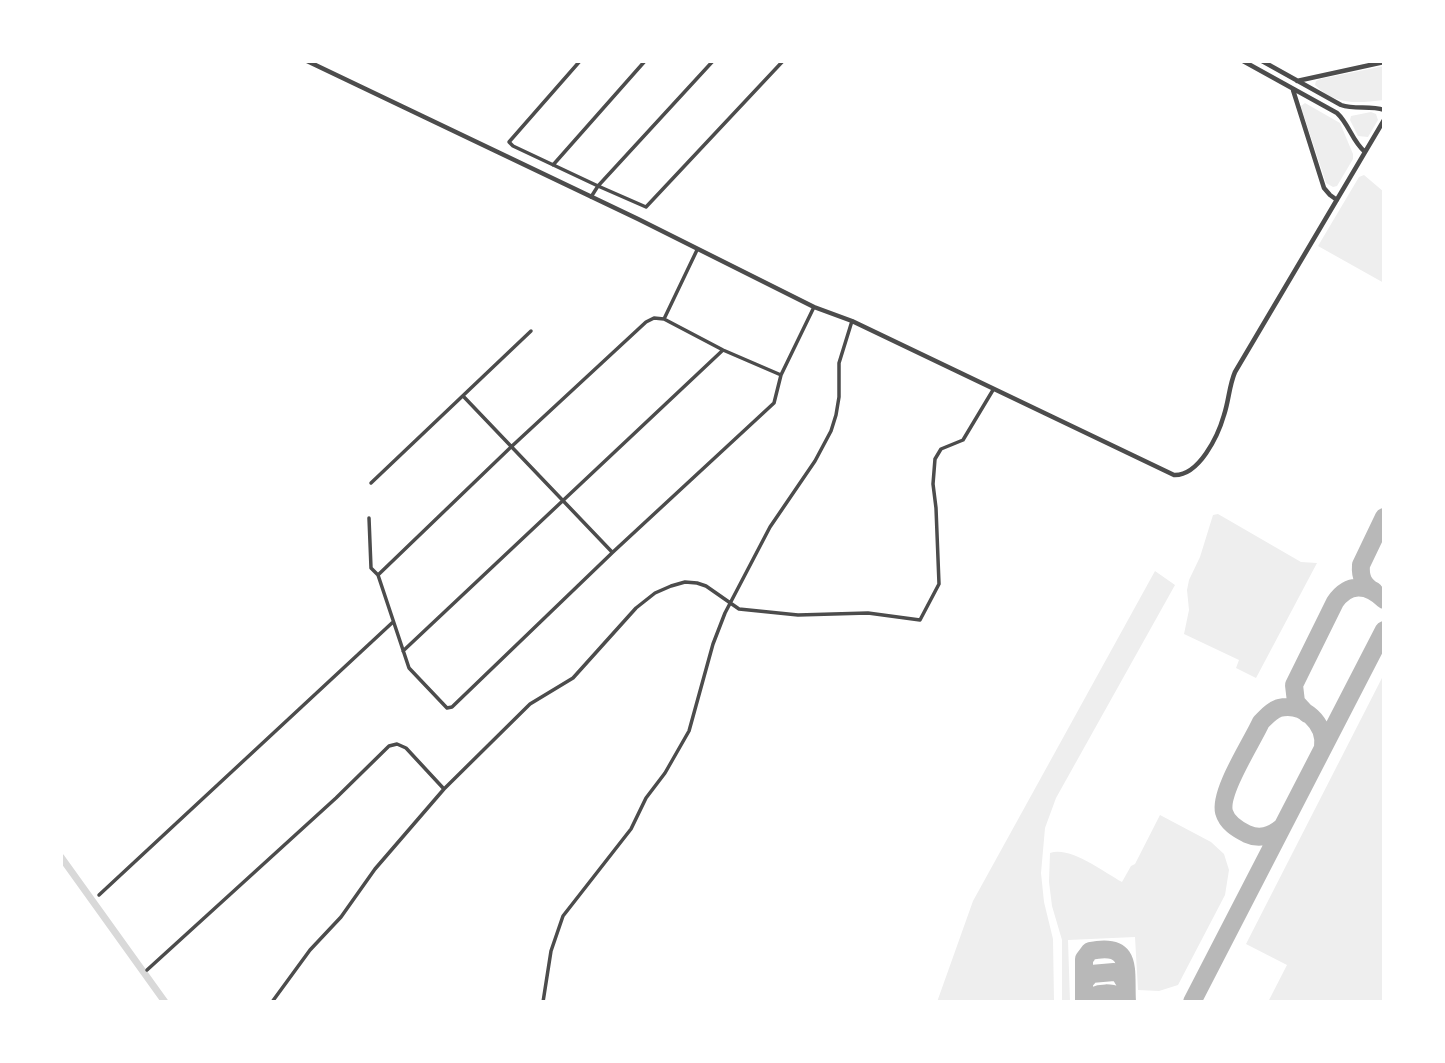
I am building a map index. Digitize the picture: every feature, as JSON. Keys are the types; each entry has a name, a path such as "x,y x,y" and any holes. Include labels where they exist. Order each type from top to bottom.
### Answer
{"street":[{"path":"307,61 814,307 852,321 1174,475 1186,474 1196,467 1217,433 1224,417 1235,372 1384,120"},
{"path":"580,61 509,142 553,165 646,206 783,61"},
{"path":"553,165 645,61"},
{"path":"591,197 598,186 713,61"},
{"path":"1243,61 1337,113 1345,120 1358,146 1365,152"},
{"path":"1262,61 1341,106 1384,110"},
{"path":"1297,81 1384,62"},
{"path":"1293,89 1324,188 1337,200"},
{"path":"664,319 697,250"},
{"path":"369,518 371,568 378,575 409,668 444,706 452,707 612,552 774,403 781,375 814,307"},
{"path":"378,575 511,447 646,322 654,318 664,319 723,350 781,375"},
{"path":"543,1002 551,951 563,916 631,829 646,798 666,773 683,743 689,731 713,644 730,604 769,527 815,461 831,431 839,397 839,363 852,321"},
{"path":"371,483 531,331"},
{"path":"403,651 723,350"},
{"path":"272,1002 310,950 341,917 375,869 444,789 530,704 573,678 636,608 656,593 685,582 697,583 706,586 739,609 789,614 851,612 920,620 939,584 933,484 935,459 941,449 963,440 993,390"},
{"path":"464,397 612,552"},
{"path":"99,895 393,622"},
{"path":"147,970 336,798 389,746 397,744 406,748 444,789"}],"shaded area":[{"path":"1384,66 1384,100 1348,102 1331,97 1315,85 1320,79"},
{"path":"1305,103 1340,123 1353,154 1353,159 1337,186 1326,183 1302,110 1301,106"},
{"path":"1371,112 1376,114 1378,120 1368,137 1358,136 1350,120 1351,116"},
{"path":"1364,175 1384,192 1384,283 1318,246 1359,177"},
{"path":"1218,514 1301,562 1317,563 1256,678 1236,668 1239,660 1184,634 1189,610 1189,580 1200,557 1213,515"},
{"path":"1155,571 1175,585 1056,798 1045,828 1041,873 1044,902 1053,939 1054,1002 937,1002 973,901"},
{"path":"1384,674 1384,1002 1268,1002 1287,965 1246,944"},
{"path":"1160,815 1211,842 1224,854 1229,870 1225,895 1178,985 1159,991 1138,990 1135,937 1068,940 1070,1002 1062,1002 1062,940 1052,906 1050,853 1077,856 1122,882 1135,864"}],"waterway":[{"path":"61,857 165,1002"}],"taxiway":[{"path":"1374,591 1363,580 1361,565 1384,517"},
{"path":"1307,714 1296,702 1294,685 1335,602 1346,591 1358,588 1371,590 1384,600"},
{"path":"1192,1002 1384,630"},
{"path":"1282,827 1270,835 1256,837 1240,830 1227,819 1224,812 1226,792 1237,767 1261,722 1279,708 1297,708 1312,717 1321,730 1323,747"},
{"path":"1084,1002 1084,959 1090,951 1104,949 1121,955 1124,961 1127,1002"},
{"path":"1084,982 1091,974 1114,972 1120,974 1126,984"},
{"path":"1086,1002 1106,993 1116,995 1125,1002"}]}
